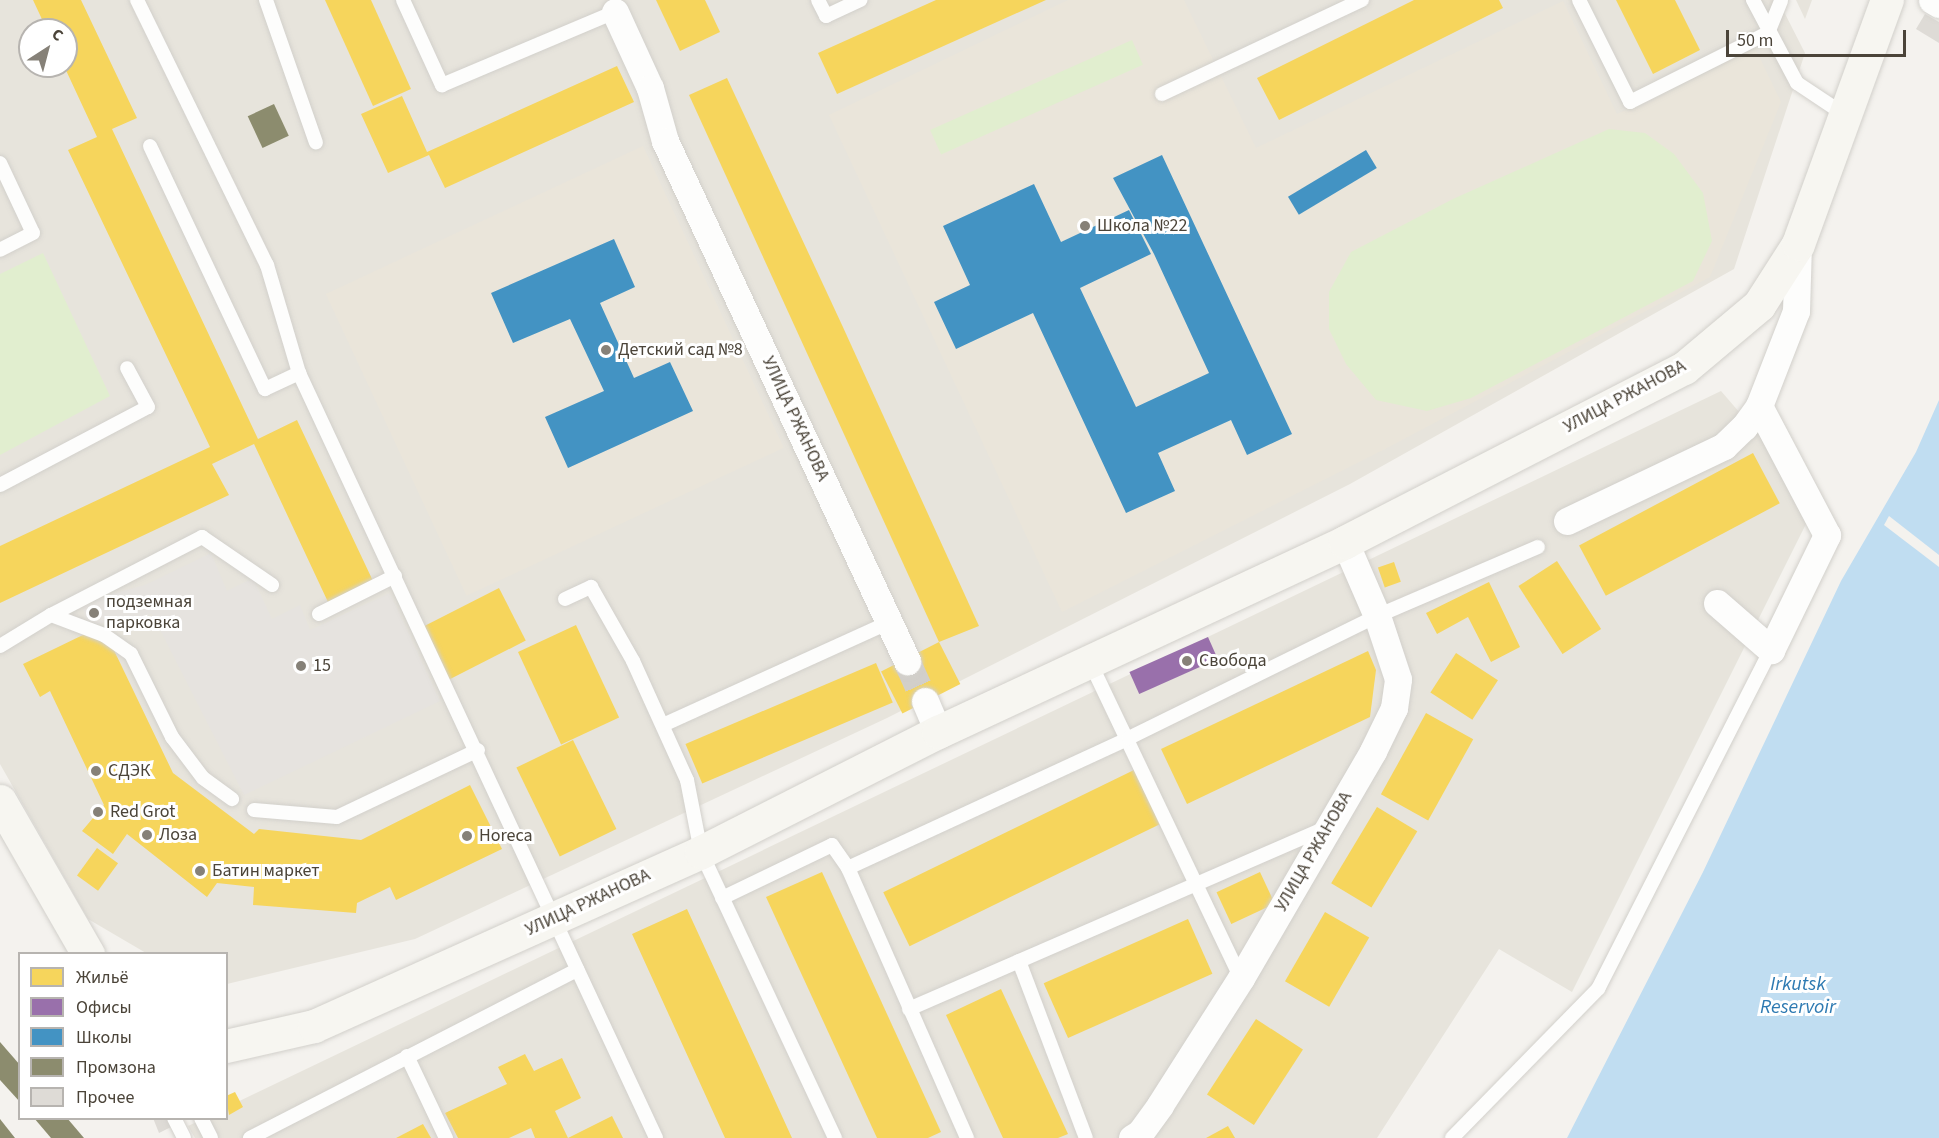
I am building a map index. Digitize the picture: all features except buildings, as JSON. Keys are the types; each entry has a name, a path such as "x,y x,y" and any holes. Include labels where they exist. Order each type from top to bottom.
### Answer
{"street":[{"name":"УЛИЦА РЖАНОВА","path":"228,1046 314,1026 701,852 938,732 1345,542 1684,368 1759,305 1798,244 1887,0"},
{"path":"1932,0 1939,4"},
{"name":"УЛИЦА РЖАНОВА","path":"616,6 650,88 665,141 907,661"},
{"path":"1567,521 1724,446 1759,406 1796,310 1798,244"},
{"path":"1717,603 1771,650 1827,535 1759,406"},
{"name":"УЛИЦА РЖАНОВА","path":"1132,1138 1140,1133 1160,1105 1241,978 1373,751 1394,708 1398,679 1377,616 1345,542"},
{"path":"925,701 938,732"},
{"path":"0,801 87,952"}],"lane":[{"path":"136,0 267,265 299,373 556,917 577,970 656,1138"},
{"path":"266,0 316,142"},
{"path":"403,0 442,85 616,6"},
{"path":"818,0 826,16 861,0"},
{"path":"1162,94 1362,0"},
{"path":"1579,0 1630,102 1768,33 1781,0"},
{"path":"1753,0 1768,33 1797,83 1846,116"},
{"path":"150,146 265,389 299,373"},
{"path":"0,163 33,234 0,250"},
{"path":"0,485 148,407 127,368"},
{"path":"0,646 51,615 202,537 272,585"},
{"path":"848,868 1129,738 1377,616 1538,547"},
{"path":"319,614 395,576"},
{"path":"565,598 591,587 633,661 687,780 701,852 835,1138"},
{"path":"51,615 104,635 131,654 172,737 203,778 232,799"},
{"path":"663,725 890,622"},
{"path":"1452,1138 1598,988 1771,650"},
{"path":"1090,662 1129,738 1241,978"},
{"path":"254,810 337,817 478,750"},
{"path":"909,1009 1328,827"},
{"path":"722,898 832,845 848,868 967,1138"},
{"path":"1019,961 1086,1138"},
{"path":"250,1138 577,970"},
{"path":"407,1056 446,1138"},
{"path":"175,1120 184,1138"},
{"path":"202,1120 211,1138"}],"shaded area":[{"path":"0,0 1778,0 1805,53 1734,269 1350,484 887,718 415,939 228,984 228,952 144,952 88,919 0,764"},
{"path":"1068,0 1184,0 1256,148 1563,1 1617,114 1755,48 1781,102 1710,277 1385,449 1062,612 829,115"},
{"path":"1796,0 1812,0 1805,19"},
{"path":"643,146 784,448 467,596 326,294"},
{"path":"1721,391 1817,502 1572,992 1499,949 1377,1138 195,1138 188,1126 201,1120 228,1120 228,1107"},
{"name":"15","path":"211,553 227,591 253,578 272,619 300,605 310,630 390,593 440,701 244,795 152,614 88,626 81,602 145,585"}],"green space":[{"path":"1132,40 1143,65 941,155 930,130"},
{"path":"1609,129 1645,133 1674,154 1703,193 1712,241 1693,281 1471,398 1427,411 1376,400 1346,364 1329,329 1329,292 1351,252 1453,199"},
{"path":"43,253 110,396 0,455 0,274"}],"water":[{"name":"Irkutsk Reservoir","path":"1939,400 1939,1138 1567,1138 1703,872 1841,581 1916,452"}],"pier":[{"path":"1889,516 1939,555 1939,567 1884,525"}],"tunnel":[{"path":"907,661 925,701"}],"place":[{"name":"Школа №22","path":"1085,226"},
{"name":"Детский сад №8","path":"606,350"},
{"name":"подземная парковка","path":"94,613"},
{"name":"Свобода","path":"1187,661"},
{"name":"15","path":"301,666"},
{"name":"СДЭК","path":"96,771"},
{"name":"Red Grot","path":"98,812"},
{"name":"Лоза","path":"147,835"},
{"name":"Horeca","path":"467,836"},
{"name":"Батин маркет","path":"200,871"}]}
